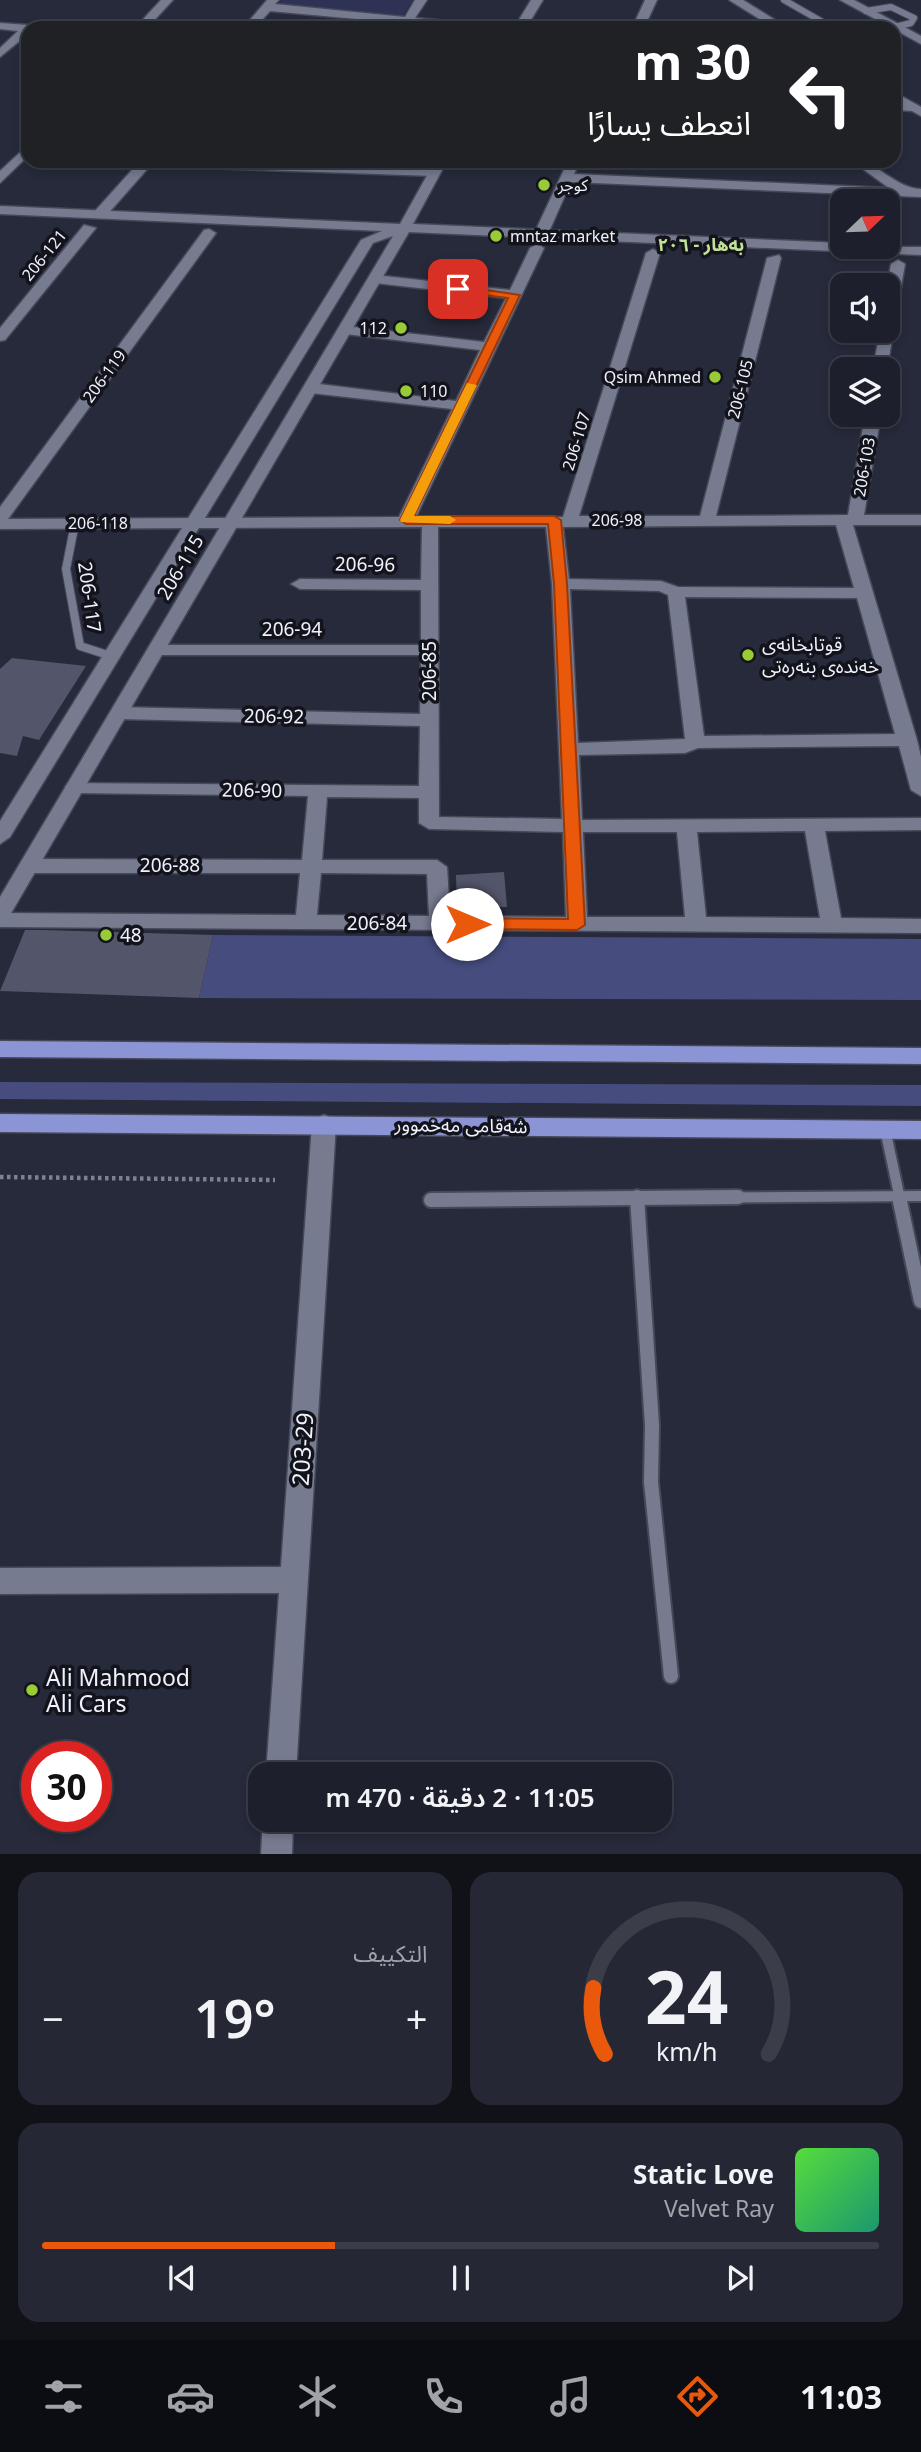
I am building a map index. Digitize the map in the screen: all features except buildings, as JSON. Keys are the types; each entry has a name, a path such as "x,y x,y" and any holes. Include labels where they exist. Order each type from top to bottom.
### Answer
{"highway":[{"path":"0,1049 921,1056"},
{"name":"شەقامی مەخموور","path":"0,1123 921,1130"}],"street":[{"path":"147,0 167,1"},
{"path":"408,20 421,0"},
{"path":"524,21 537,0"},
{"path":"641,21 651,0"},
{"path":"735,0 770,21"},
{"path":"846,0 886,21"},
{"path":"148,21 167,1"},
{"path":"255,21 270,3 418,21"},
{"path":"0,26 21,28"},
{"path":"901,29 921,41"},
{"path":"0,54 21,34"},
{"path":"901,100 917,110"},
{"path":"0,157 21,154"},
{"path":"0,179 21,156"},
{"path":"100,214 141,168"},
{"name":"206-115","path":"0,915 401,235 437,168"},
{"path":"406,520 514,295 571,168"},
{"path":"868,168 904,192"},
{"path":"566,178 921,193"},
{"path":"0,210 539,241 921,250"},
{"path":"0,224 368,240 401,235"},
{"name":"206-121","path":"0,337 89,228"},
{"name":"206-119","path":"0,519 209,233"},
{"name":"206-115","path":"0,837 368,240"},
{"path":"539,241 653,253 921,265"},
{"name":"206-107","path":"562,520 653,253"},
{"name":"206-105","path":"707,520 774,258"},
{"path":"896,273 898,264"},
{"path":"375,279 514,295"},
{"path":"345,330 489,347"},
{"path":"311,388 461,406"},
{"name":"206-103","path":"849,520 870,427"},
{"name":"206-98","path":"230,525 406,520 921,520"},
{"name":"206-85","path":"429,520 429,822 574,826"},
{"path":"562,520 561,584 577,925"},
{"path":"849,520 863,593 912,733 921,790"},
{"name":"206-118","path":"0,524 230,525"},
{"name":"206-96","path":"300,584 429,585"},
{"path":"561,584 661,586 676,592 863,593"},
{"path":"676,592 695,742"},
{"name":"206-94","path":"156,650 429,650"},
{"name":"206-92","path":"118,713 429,720"},
{"path":"569,749 685,747 695,742 912,733"},
{"name":"206-90","path":"75,787 428,792"},
{"path":"306,922 318,791"},
{"path":"814,824 832,926"},
{"path":"574,826 921,824"},
{"path":"686,825 696,925"},
{"name":"206-88","path":"29,866 312,864 437,867 440,923"},
{"name":"206-84","path":"0,920 921,926"},
{"name":"203-29","path":"282,1762 324,1124"},
{"path":"0,1581 294,1580"},
{"path":"276,1853 277,1832"}],"lane":[{"path":"784,0 818,21"},
{"path":"866,10 891,7 914,18 911,23 901,25"},
{"name":"206-117","path":"75,523 65,560 67,589 80,646 111,656"},
{"path":"885,1129 921,1301"},
{"path":"431,1200 921,1196"},
{"path":"636,1197 652,1425 652,1482 671,1676"}],"path":[{"path":"0,1177 275,1180"}],"shaded area":[{"path":"282,0 413,0 402,16 279,4"},
{"path":"213,935 921,939 921,1000 199,998"},
{"path":"0,1082 921,1085 921,1106 0,1099"}],"slow traffic":[{"path":"450,520 406,520 471,385"}],"place":[{"name":"كوجر","path":"544,185"},
{"name":"mntaz market","path":"496,236"},
{"name":"112","path":"401,328"},
{"name":"Qsim Ahmed","path":"715,377"},
{"name":"110","path":"406,391"},
{"name":"قوتابخانەی خەندەی بنەرەتی","path":"748,655"},
{"name":"48","path":"106,935"},
{"name":"Ali Mahmood Ali Cars","path":"32,1690"}],"district":[{"name":"بەهار - ٢٠٦","path":"701,244"}],"route":[{"path":"458,289 514,295 406,520 554,520 561,584 577,925 467,924"}]}
